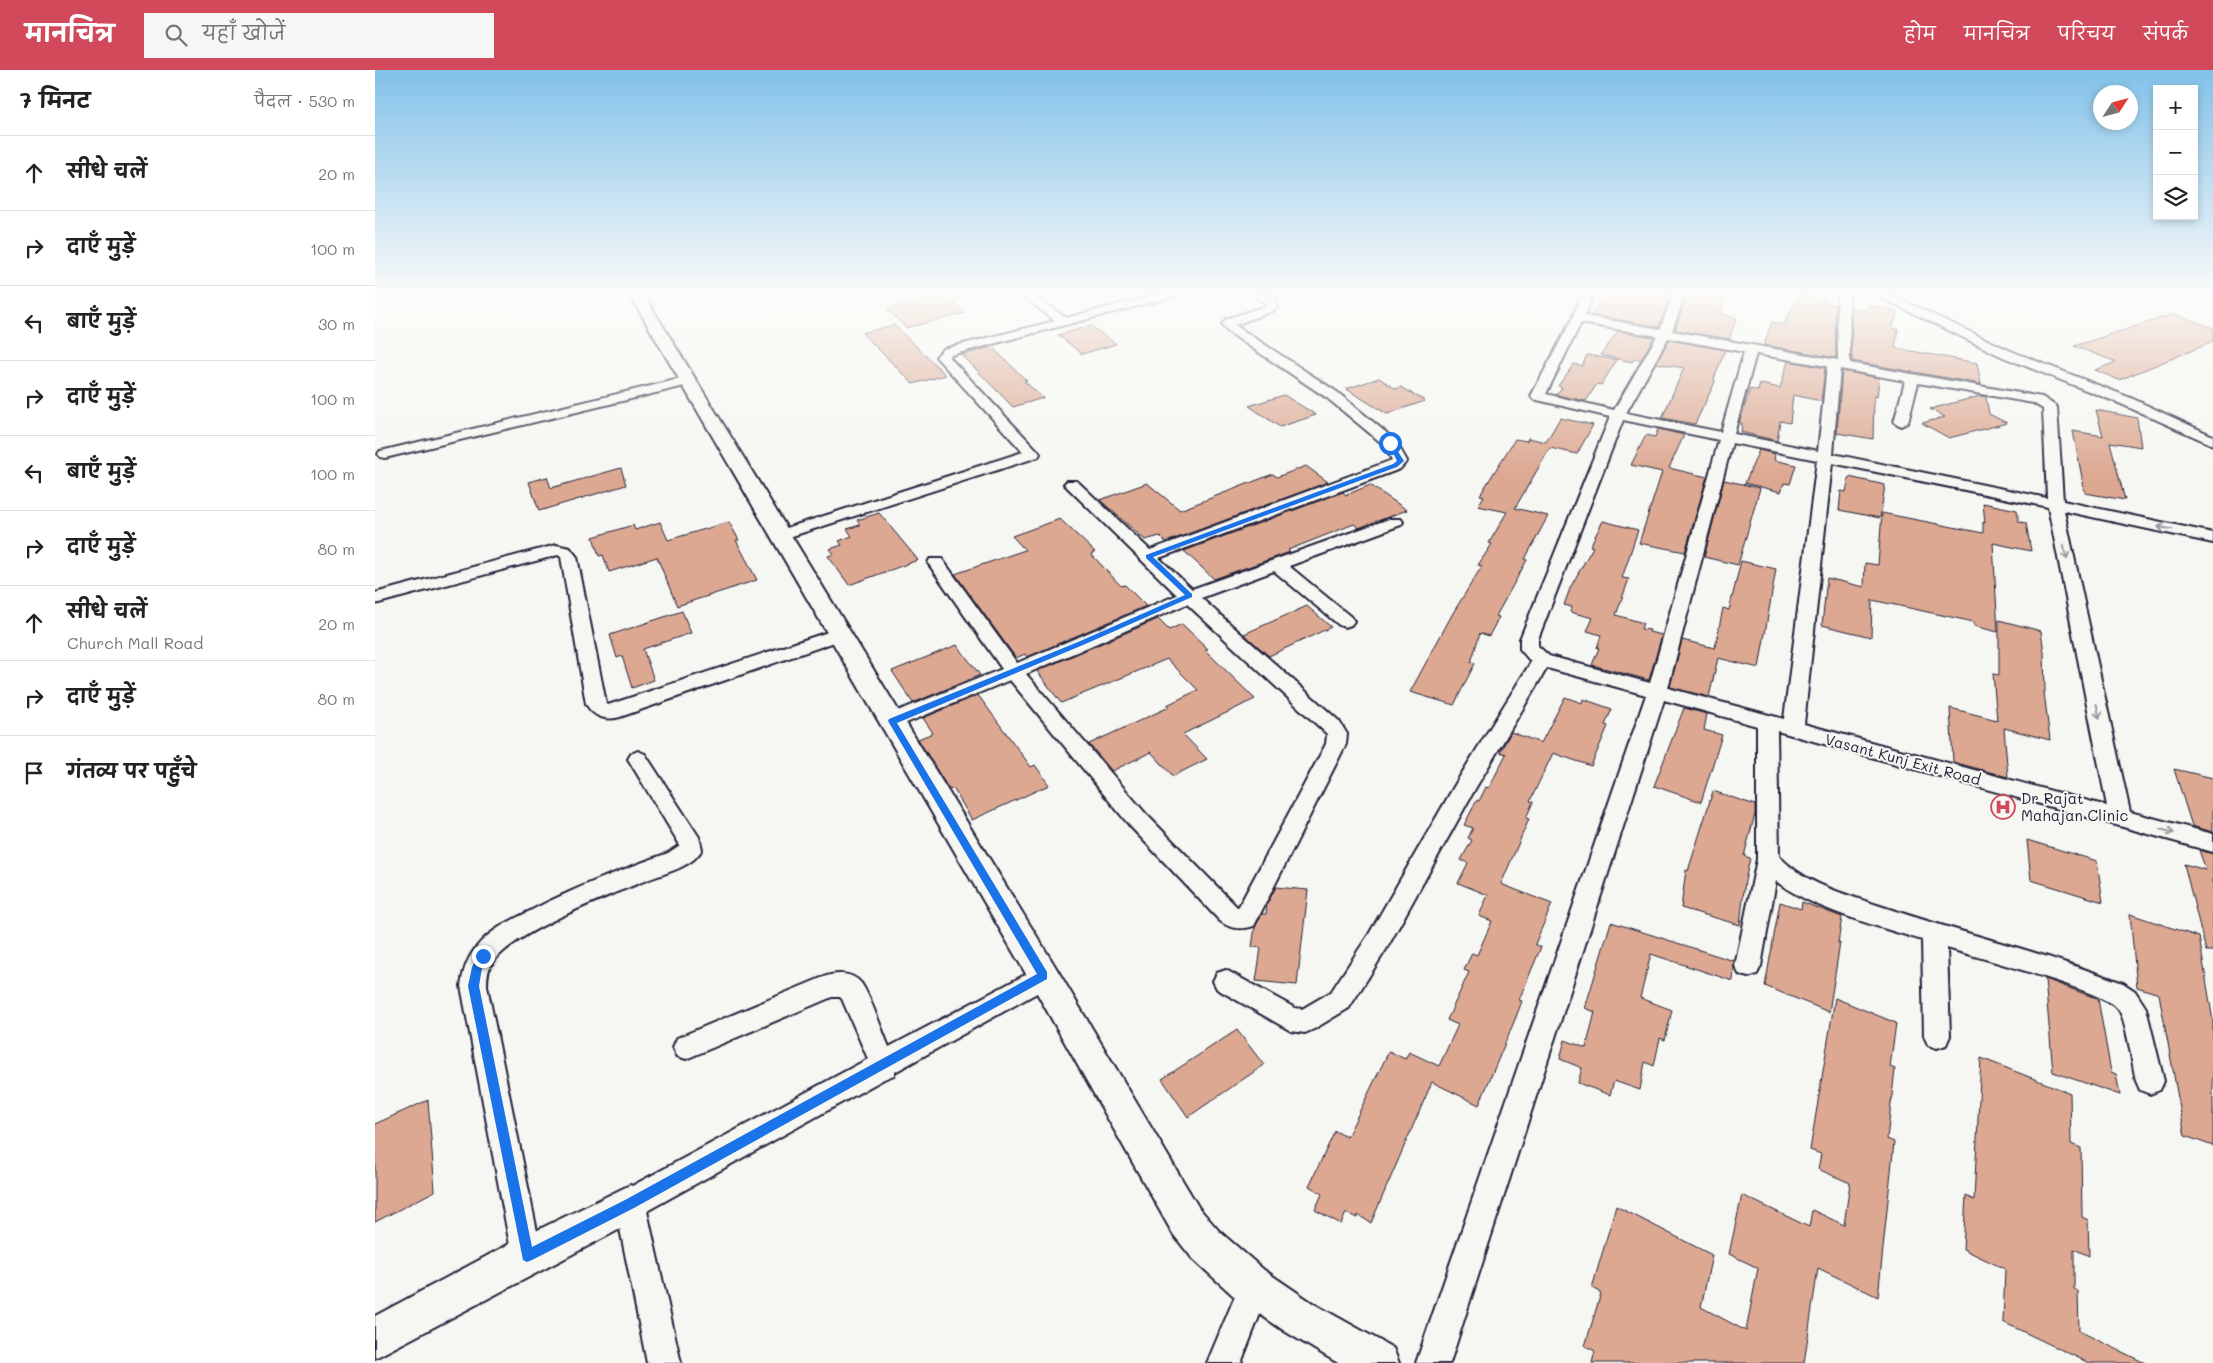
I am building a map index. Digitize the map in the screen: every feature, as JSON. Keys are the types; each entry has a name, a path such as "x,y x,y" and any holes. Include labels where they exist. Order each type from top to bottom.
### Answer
{"street":[{"path":"673,355 1044,976 1186,1222 1202,1242 1254,1288 1377,1363"},
{"path":"781,535 1033,454 943,355"},
{"path":"1148,556 1395,466 1401,461 1390,443 1332,395 1272,355"},
{"path":"1559,355 1538,396 1619,415 2213,538"},
{"path":"1226,981 1291,1019 1305,1021 1340,1000 1378,941 1467,784 1542,660 1531,653 1528,646 1529,639 1619,415 1652,355"},
{"path":"1433,1363 1657,691 1749,355"},
{"path":"1791,355 2043,402 2050,407 2055,504 2120,818"},
{"path":"1793,729 1825,458 1840,355"},
{"path":"2010,355 2126,401 2213,441"},
{"path":"2043,374 2043,402"},
{"path":"1901,422 1913,377"},
{"path":"385,454 688,380"},
{"path":"936,563 1013,671 1138,820 1228,914 1234,918 1245,919 1331,753 1337,734 1332,726 1189,596 1072,484"},
{"path":"892,721 1189,596 1395,522"},
{"path":"375,599 546,552 565,551 569,557 596,704 599,710 604,712 613,712 670,694 840,634"},
{"path":"1275,564 1345,621"},
{"name":"Vasant Kunj Exit Road","path":"1542,660 2213,843"},
{"path":"1748,966 1768,859 1767,722"},
{"path":"527,1256 474,986 477,967 483,956 509,933 565,903 676,859 691,849 691,843 638,759"},
{"path":"1768,859 1776,870 1812,891 1934,935 2026,961 2114,991 2126,999 2133,1008 2137,1019 2149,1081"},
{"path":"1934,935 1937,1036"},
{"path":"375,1338 527,1256 630,1204 1044,976"},
{"path":"687,1047 831,986 844,986 852,992 883,1066"},
{"path":"630,1204 664,1363"},
{"path":"1224,1363 1254,1288"}],"building":[{"path":"884,355 926,355 946,375 913,384"},
{"path":"962,355 1001,355 1043,398 1013,407"},
{"path":"1587,355 1617,360 1601,385 1597,384 1586,401 1556,395 1562,387 1558,386 1574,364 1582,366"},
{"path":"1603,355 1644,355 1641,360 1634,359 1632,362"},
{"path":"1660,355 1723,355 1714,379 1715,382 1695,424 1662,418 1684,368 1656,363"},
{"path":"1821,355 1836,355 1836,358"},
{"path":"1852,355 1935,355 1977,363 1981,384 1852,361"},
{"path":"2099,355 2180,355 2119,380 2095,370 2116,362"},
{"path":"1788,361 1825,368 1821,401 1793,395 1790,423 1780,421 1777,441 1741,432 1742,423 1739,423 1750,389 1758,391 1760,384 1780,388"},
{"path":"1842,371 1879,378 1877,397 1874,396 1873,439 1837,433"},
{"path":"1379,378 1396,389 1401,387 1425,401 1387,414 1346,389"},
{"path":"1284,395 1316,415 1280,427 1249,406"},
{"path":"1980,396 1986,397 1989,414 2007,423 1949,438 1922,423 1945,417 1930,409"},
{"path":"2096,410 2137,418 2141,447 2110,442 2125,500 2085,493 2073,431 2103,436"},
{"path":"1560,418 1593,425 1577,454 1550,448 1515,508 1548,516 1525,559 1527,560 1496,616 1499,617 1489,636 1480,633 1471,662 1475,663 1454,705 1410,692 1453,613 1482,566 1478,565 1492,544 1489,543 1507,512 1478,506 1484,496 1480,495 1515,439 1527,441 1528,438 1546,442"},
{"path":"1658,429 1684,435 1669,468 1707,477 1685,552 1639,543 1662,472 1631,465 1646,435 1655,437"},
{"path":"1759,450 1775,454 1774,460 1796,465 1790,484 1784,483 1781,492 1745,483"},
{"path":"1306,466 1328,482 1166,542 1160,536 1145,540 1100,500 1147,483 1180,510 1273,474 1277,477"},
{"path":"621,468 626,485 539,511 529,482 547,477 551,488"},
{"path":"1849,477 1885,485 1880,518 1839,510 1841,491 1846,492"},
{"path":"1724,480 1760,488 1738,565 1704,557"},
{"path":"1370,485 1407,510 1359,528 1354,524 1288,550 1290,552 1214,579 1184,551 1343,492 1346,495"},
{"path":"1983,503 2017,510 2019,522 2026,523 2031,551 1993,543 1998,632 1974,626 1974,622 1872,600 1871,637 1822,625 1827,578 1864,587 1865,563 1878,565 1882,513 1983,533 1983,522 1985,523"},
{"path":"879,513 918,560 849,585 828,556 834,554 830,549 842,545 839,541 852,536 847,529 860,525 857,520"},
{"path":"1060,519 1095,552 1091,554 1121,586 1125,585 1146,606 1027,657 1025,654 1016,658 955,574 1025,550 1012,536"},
{"path":"1603,521 1638,530 1622,578 1629,579 1616,615 1643,623 1641,629 1650,630 1649,632 1662,635 1649,680 1592,665 1599,648 1597,648 1601,635 1587,631 1593,618 1570,612 1572,607 1564,605 1571,586 1593,547 1590,546"},
{"path":"660,522 668,540 729,522 739,540 736,540 757,580 677,606 657,557 609,572 603,555 599,556 593,537 633,525 635,530"},
{"path":"1741,561 1776,569 1759,668 1718,658 1709,697 1670,687 1682,640 1715,648 1723,608 1729,610"},
{"path":"1307,606 1331,627 1269,656 1244,634"},
{"path":"682,611 691,633 643,649 654,680 632,688 622,656 617,658 610,635"},
{"path":"1158,619 1169,630 1182,624 1208,649 1205,650 1255,699 1183,734 1207,759 1173,776 1151,752 1112,771 1089,744 1169,707 1167,705 1198,690 1167,659 1061,703 1037,671"},
{"path":"1999,620 2041,631 2044,652 2044,692 2050,740 2004,728 2008,777 1953,762 1950,708 1997,720 1993,674 1999,675"},
{"path":"957,645 980,675 913,703 892,671"},
{"path":"978,695 1031,767 1035,765 1049,785 972,820 953,788 949,790 918,739 933,733 923,718"},
{"path":"1565,697 1582,703 1583,699 1612,709 1605,725 1608,726 1591,766 1553,753 1530,801 1533,802 1526,818 1529,819 1501,884 1552,904 1535,944 1541,947 1519,1000 1522,1001 1479,1105 1432,1082 1371,1223 1358,1215 1357,1218 1346,1213 1341,1224 1315,1210 1322,1194 1309,1186 1335,1131 1347,1137 1389,1051 1405,1059 1409,1052 1439,1066 1458,1025 1447,1020 1469,972 1464,970 1472,953 1477,955 1492,921 1479,916 1488,895 1458,883 1468,863 1461,860 1472,840 1468,838 1473,828 1464,825 1477,800 1479,801 1486,787 1489,788 1506,754 1500,752 1511,732 1541,743"},
{"path":"1684,708 1707,714 1704,730 1722,735 1701,802 1654,786"},
{"path":"2174,769 2213,778 2213,832 2192,826"},
{"path":"1713,791 1755,805 1755,814 1744,856 1750,858 1745,881 1740,925 1681,908 1686,870 1688,871"},
{"path":"2027,840 2097,861 2103,902 2031,880"},
{"path":"2199,850 2213,854 2213,951 2206,951 2184,864 2206,870"},
{"path":"1276,887 1308,890 1297,985 1256,981 1261,948 1252,947 1255,927 1262,914 1266,914 1267,904"},
{"path":"1780,902 1801,909 1802,902 1842,917 1838,943 1840,943 1829,1012 1765,986"},
{"path":"2130,914 2199,937 2213,1021 2213,1146 2185,1136 2159,994 2137,987"},
{"path":"1611,922 1734,961 1734,969 1733,981 1651,954 1640,998 1672,1010 1665,1040 1660,1038 1654,1066 1645,1062 1640,1090 1614,1081 1610,1095 1578,1083 1582,1068 1560,1059 1565,1040 1586,1048 1595,1012 1585,1008"},
{"path":"2045,979 2098,999 2111,1072 2116,1074 2120,1095 2053,1072"},
{"path":"1835,998 1896,1023 1890,1067 1895,1069 1887,1139 1894,1142 1878,1297 1818,1268 1804,1363 1592,1363 1595,1351 1585,1346 1601,1293 1592,1288 1616,1206 1712,1255 1701,1307 1746,1331 1758,1268 1729,1254 1742,1195 1809,1227 1812,1210 1844,1225 1850,1183 1818,1169 1821,1154 1810,1150"},
{"path":"1237,1030 1264,1065 1188,1117 1162,1079"},
{"path":"1981,1058 2070,1093 2071,1144 2081,1148 2082,1217 2088,1220 2089,1256 2074,1249 2074,1289 2078,1291 2079,1331 2145,1363 2089,1363 2003,1322 2005,1269 1963,1249 1966,1196 1974,1200"},
{"path":"428,1100 435,1191 375,1222 375,1124"}],"place":[{"name":"Dr Rajat Mahajan Clinic","path":"2003,807"}],"route":[{"path":"483,956 477,967 474,986 527,1256 630,1204 1044,976 892,721 1081,644 1189,596 1148,556 1395,466 1401,461 1390,443"}]}
